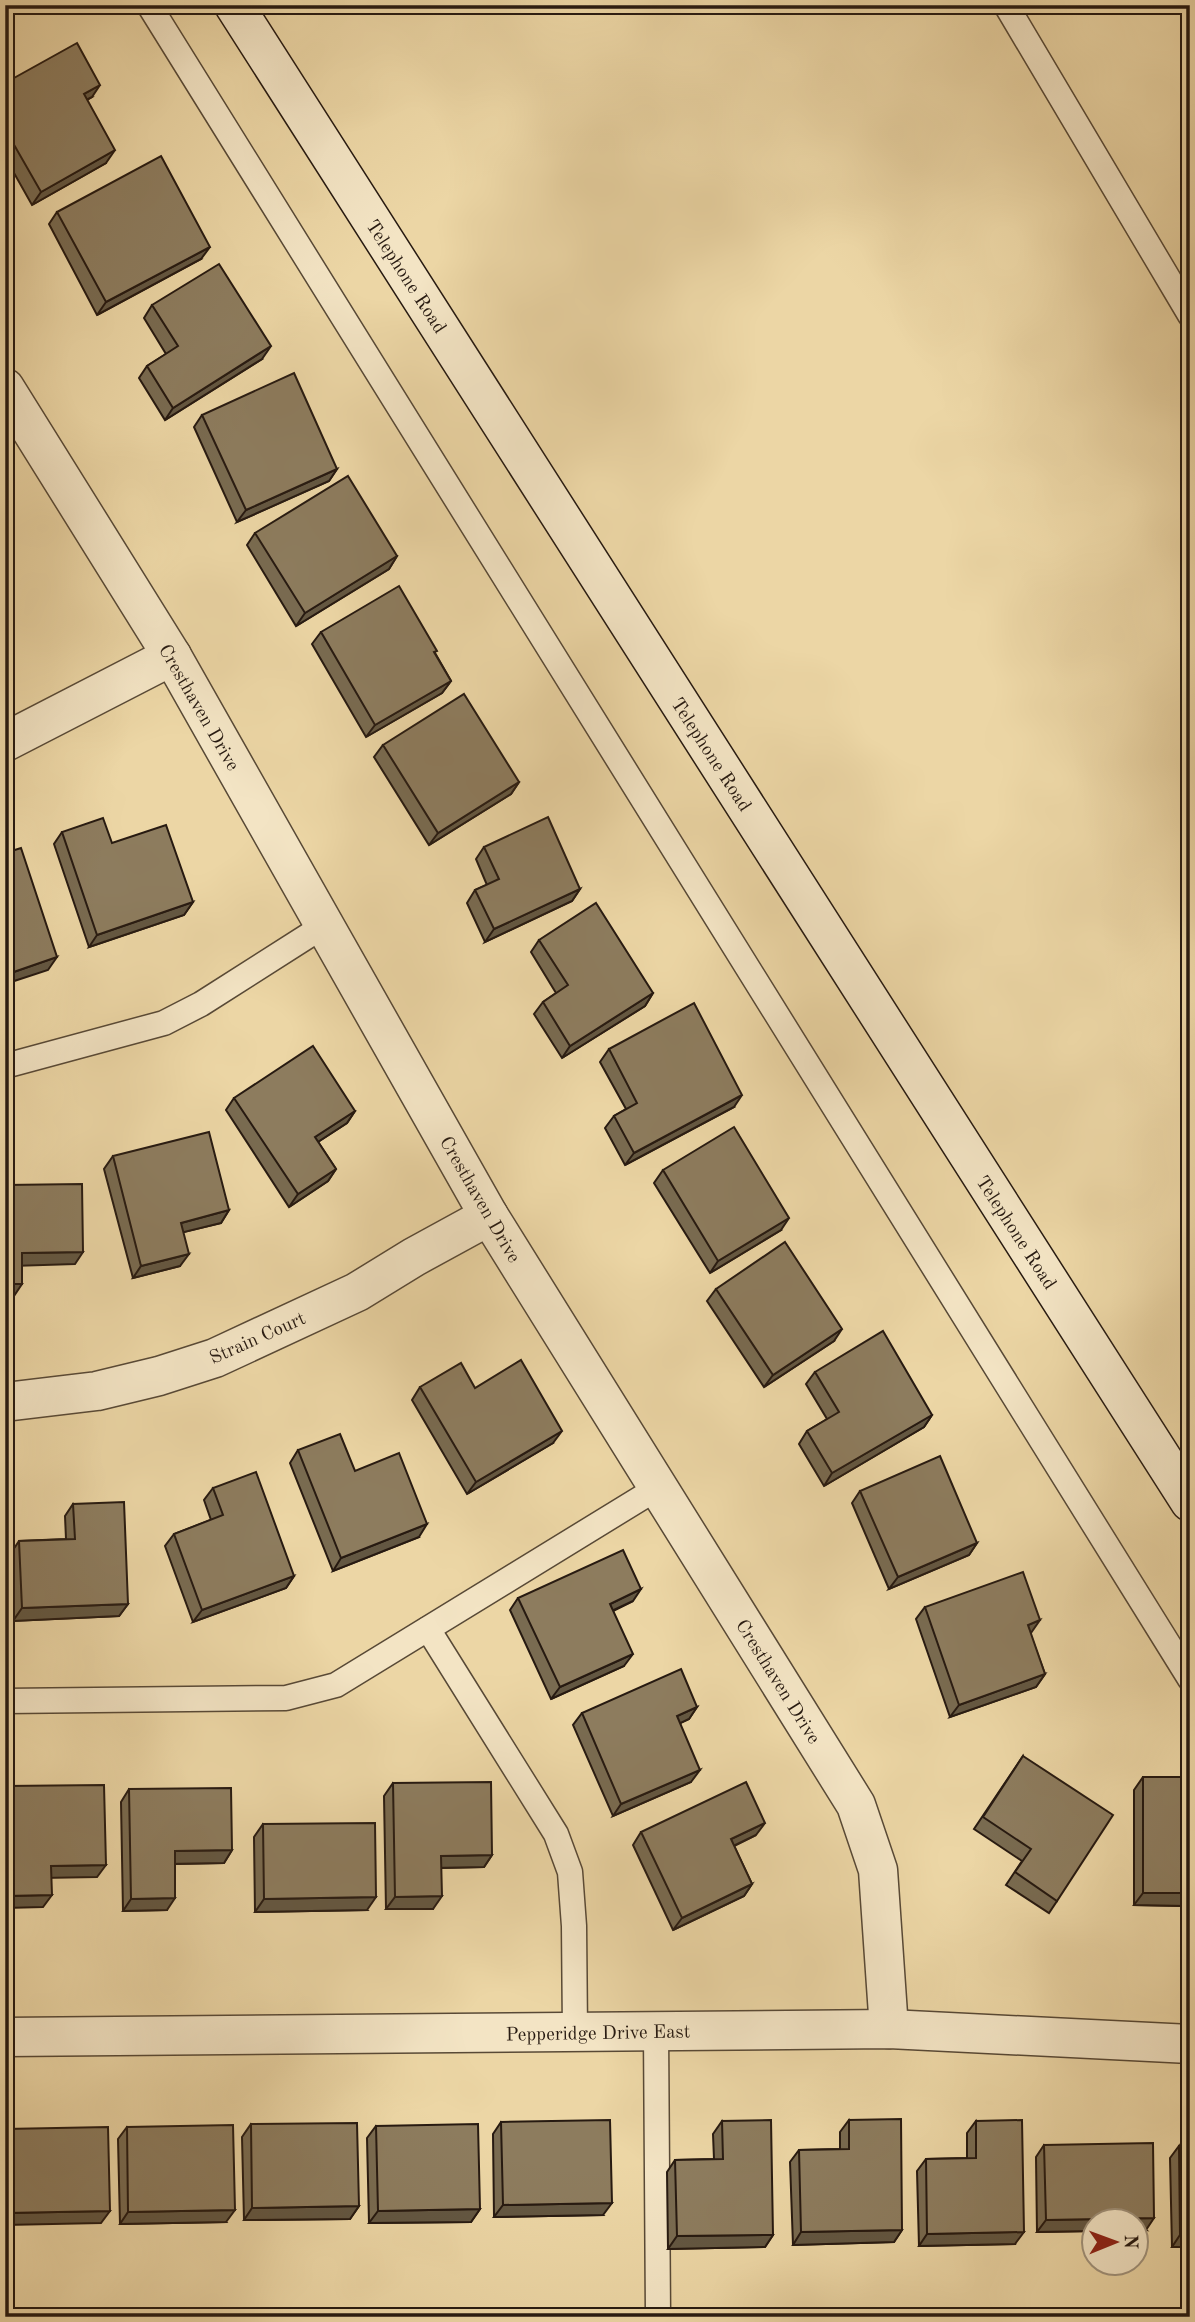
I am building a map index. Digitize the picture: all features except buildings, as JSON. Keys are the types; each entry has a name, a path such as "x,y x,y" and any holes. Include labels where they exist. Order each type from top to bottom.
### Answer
{"street":[{"name":"Telephone Road","path":"234,5 1190,1503"},
{"name":"Cresthaven Drive","path":"5,388 172,656 489,1216 856,1805 878,1870 889,2029"},
{"path":"5,742 172,656"},
{"name":"Strain Court","path":"5,1402 97,1391 159,1376 215,1358 357,1292 489,1216"},
{"name":"Pepperidge Drive East","path":"5,2037 889,2029 1190,2044"}],"lane":[{"path":"149,5 1190,1679"},
{"path":"1006,5 1190,316"},
{"path":"5,1066 164,1023 201,1004 325,925"},
{"path":"5,1701 286,1698 336,1685 659,1487"},
{"path":"428,1629 556,1834 570,1872 574,1926 575,2032"},
{"path":"656,2031 658,2317"}]}
